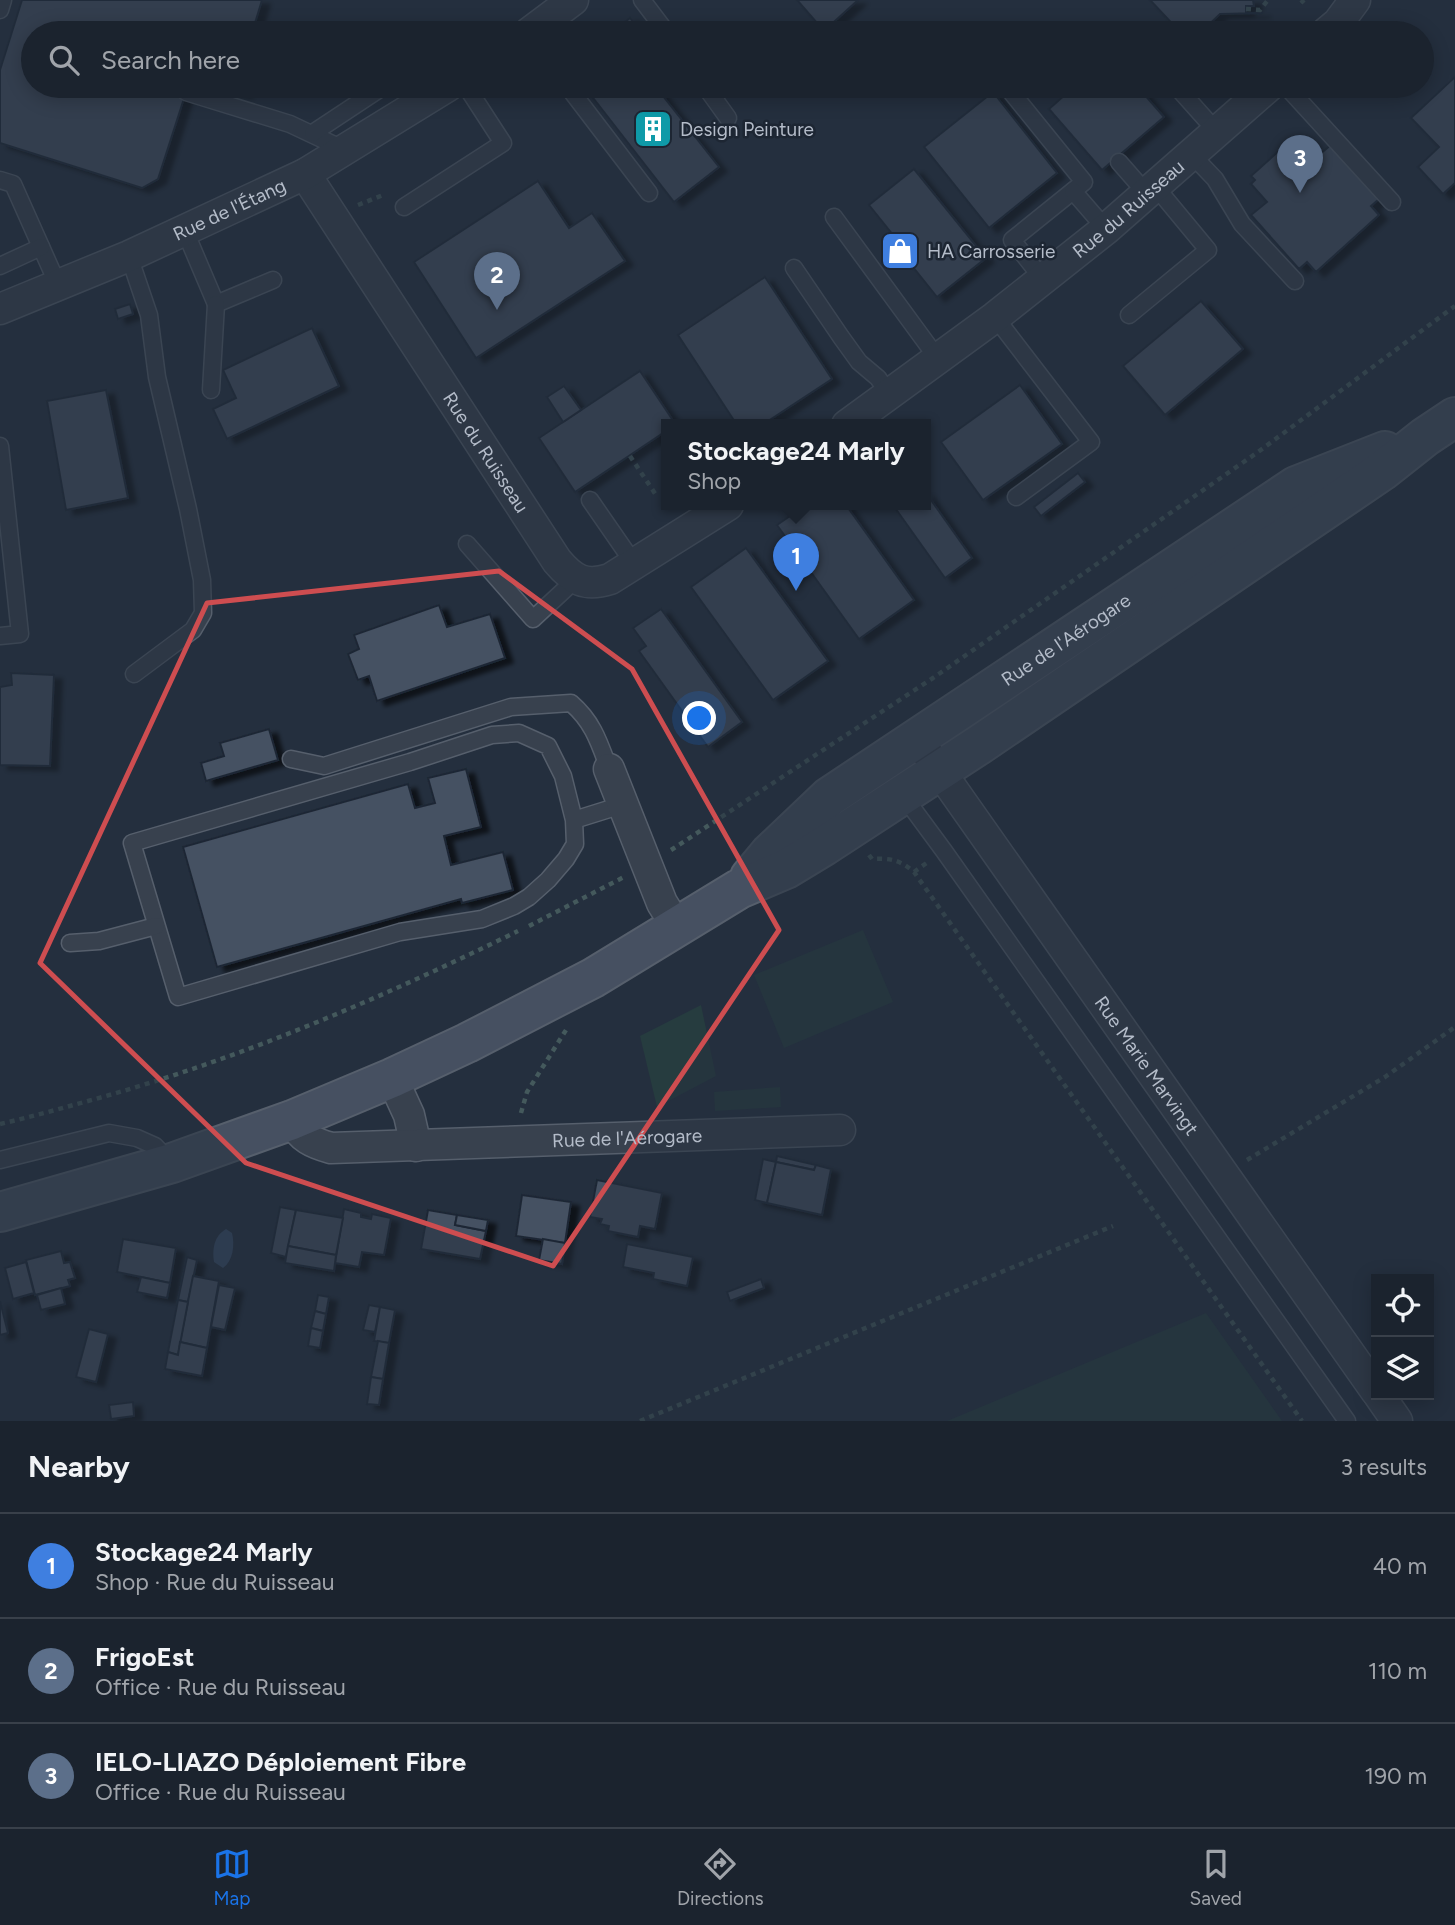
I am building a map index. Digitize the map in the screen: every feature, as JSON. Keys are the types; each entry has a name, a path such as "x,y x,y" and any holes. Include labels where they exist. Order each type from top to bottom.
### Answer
{"main road":[{"name":"Rue de l'Aérogare","path":"0,1212 172,1163 292,1120 392,1078 566,993 739,889 786,869 850,829 891,779 917,739 1296,485 1440,427"},
{"name":"Rue de l'Aérogare","path":"739,889 770,853 815,809 891,779 939,771 1382,471 1440,427"}],"street":[{"path":"551,21 573,0"},
{"path":"1339,21 1355,0"},
{"name":"Rue de l'Étang","path":"0,309 129,256 305,174 345,150 391,98"},
{"name":"Rue du Ruisseau","path":"855,419 995,317 1106,229 1256,98"},
{"name":"Rue du Ruisseau","path":"305,174 557,561 575,580"},
{"path":"575,580 597,583 610,579 720,510"},
{"name":"Rue Marie Marvingt","path":"917,739 1371,1383"},
{"path":"609,769 662,903 677,927"},
{"path":"392,1078 409,1115 416,1146"},
{"name":"Rue de l'Aérogare","path":"292,1120 298,1132 312,1142 331,1148 840,1130"},
{"name":"Rue Marie Marvingt","path":"1383,1400 1397,1421"}],"lane":[{"path":"0,10 3,0"},
{"path":"642,0 658,21"},
{"path":"205,98 313,133 345,150"},
{"path":"313,133 391,98"},
{"path":"404,207 503,142 474,98"},
{"path":"577,98 649,193"},
{"path":"714,98 728,118"},
{"path":"1016,98 1084,182 1012,240 1043,279"},
{"path":"1187,98 1217,132"},
{"path":"1281,98 1392,202"},
{"path":"1192,155 1214,179 1242,224 1295,281"},
{"path":"1119,162 1151,190 1208,250 1129,315"},
{"path":"0,180 13,184 58,285"},
{"path":"1073,191 1106,229"},
{"path":"834,217 938,359"},
{"path":"185,231 216,304 211,390"},
{"path":"0,266 41,247"},
{"path":"129,256 149,315 157,377 200,568 203,613 193,630 134,674"},
{"path":"794,268 859,362 878,378 889,394"},
{"path":"216,304 273,280"},
{"path":"995,317 1091,442 1016,497"},
{"path":"0,446 20,634 0,636"},
{"path":"590,500 635,565"},
{"path":"467,544 533,619 575,580"},
{"path":"290,759 324,766 511,707 571,703 585,715 609,769"},
{"path":"519,733 548,746 562,776 574,820 575,844 566,859 538,889 514,906 482,919 400,932 178,997 132,844 492,735 519,733"},
{"path":"891,779 1347,1421"},
{"path":"574,820 622,805"},
{"path":"70,943 99,941 156,926"},
{"path":"0,1160 109,1133 138,1138 155,1146 172,1163"}],"path":[{"path":"1246,9 1260,10 1268,0"},
{"path":"333,220 350,209 383,195 404,207"},
{"path":"0,1124 134,1089 254,1048 431,974 605,888 691,838 933,678 1258,452 1455,306"},
{"path":"630,456 656,495"},
{"path":"850,829 872,859 891,858 901,861 914,872 1302,1421"},
{"path":"521,1142 523,1102 575,1012 566,993"},
{"path":"1224,1175 1385,1077 1455,1027"},
{"path":"640,1421 1113,1226"}],"highlighted area":[{"path":"499,571 632,669 779,930 553,1266 246,1163 40,963 207,603"}],"green space":[{"path":"863,930 893,1002 784,1048 754,975"},
{"path":"701,1005 716,1076 657,1107 640,1036"},
{"path":"780,1087 781,1107 715,1111 714,1092"},
{"path":"1206,1313 1282,1421 947,1421"}],"water":[{"path":"226,1229 232,1233 233,1248 229,1261 223,1268 214,1262 213,1252 216,1239"}],"building":[{"path":"22,0 262,0 256,21 21,21 21,98 184,98 158,179 142,188 0,143 0,70"},
{"path":"797,0 858,0 835,21 815,21"},
{"path":"1150,0 1253,0 1254,6 1246,6 1246,13 1263,13 1220,14 1213,21 1170,21"},
{"path":"1455,77 1455,183 1443,194 1418,167 1439,147 1411,118"},
{"name":"Design Peinture","path":"593,98 664,98 719,167 674,202"},
{"path":"985,98 998,98 1057,173 989,228 924,147"},
{"path":"1061,98 1147,98 1164,117 1102,170 1049,109"},
{"path":"1291,140 1295,144 1300,140 1315,158 1331,145 1379,199 1371,206 1379,215 1316,272 1307,262 1299,269 1251,215 1267,202 1251,184 1255,180 1251,176"},
{"path":"914,169 986,258 937,297 909,262 891,255 897,240 869,205"},
{"path":"538,181 569,228 592,213 625,261 476,358 414,262"},
{"path":"765,277 832,379 771,419 733,419 678,335"},
{"path":"1201,301 1243,349 1165,415 1123,366"},
{"path":"130,304 133,314 118,319 115,309"},
{"path":"312,328 339,386 227,439 213,409 236,398 223,370"},
{"path":"640,371 672,419 661,419 661,434 575,492 539,438"},
{"path":"1020,385 1062,444 983,500 941,442"},
{"path":"564,386 581,410 563,422 547,397"},
{"path":"106,390 128,498 66,510 47,401"},
{"path":"1078,473 1085,482 1041,516 1034,507"},
{"path":"931,500 972,558 945,578 897,510 931,510"},
{"path":"799,510 850,510 914,600 859,639 777,525"},
{"path":"746,548 828,661 773,700 691,587"},
{"path":"439,605 447,627 490,614 505,658 377,701 369,676 358,680 348,654 359,649 354,635"},
{"path":"661,609 742,722 708,747 639,651 646,646 633,628"},
{"path":"11,673 54,675 50,766 0,765 0,687 12,685"},
{"path":"269,729 278,760 206,781 201,763 224,756 220,743"},
{"path":"466,769 481,827 444,836 451,865 503,852 513,890 462,903 461,899 217,967 183,847 408,784 415,808 435,803 428,778"},
{"path":"777,1156 816,1165 814,1170 776,1162"},
{"path":"763,1159 776,1162 767,1203 755,1200"},
{"path":"776,1162 814,1170 816,1165 831,1169 822,1215 767,1203"},
{"path":"597,1180 662,1193 655,1229 640,1226 638,1237 608,1231 609,1226 600,1224 602,1219 590,1217"},
{"path":"522,1195 571,1202 565,1243 516,1236"},
{"path":"280,1207 296,1210 286,1257 271,1253"},
{"path":"344,1209 361,1213 361,1217 371,1219 372,1214 391,1218 384,1255 362,1252 359,1267 335,1263"},
{"path":"296,1210 343,1218 336,1255 288,1246"},
{"path":"428,1210 457,1215 455,1225 486,1231 480,1259 421,1249"},
{"path":"457,1215 488,1220 486,1231 455,1225"},
{"path":"123,1239 176,1248 170,1283 117,1272"},
{"path":"543,1239 565,1243 562,1264 539,1260"},
{"path":"627,1244 693,1257 687,1286 653,1279 654,1273 623,1267"},
{"path":"288,1246 336,1255 334,1271 285,1263"},
{"path":"61,1251 64,1263 70,1262 75,1278 68,1280 70,1286 35,1295 26,1260"},
{"path":"187,1257 197,1260 188,1302 178,1300"},
{"path":"26,1262 34,1293 13,1299 5,1268"},
{"path":"193,1276 219,1281 207,1348 180,1342"},
{"path":"141,1277 170,1283 167,1298 137,1292"},
{"path":"761,1279 764,1288 730,1301 727,1292"},
{"path":"219,1285 235,1288 225,1330 211,1327"},
{"path":"61,1288 65,1304 41,1310 37,1295"},
{"path":"318,1295 329,1297 326,1314 315,1311"},
{"path":"178,1300 188,1302 178,1355 168,1352"},
{"path":"0,1301 8,1333 0,1335"},
{"path":"369,1305 380,1307 375,1332 363,1330"},
{"path":"380,1307 395,1310 389,1343 374,1341"},
{"path":"315,1311 326,1314 323,1331 311,1328"},
{"path":"311,1328 323,1331 320,1348 308,1346"},
{"path":"89,1329 108,1334 96,1382 76,1377"},
{"path":"378,1341 389,1343 383,1379 371,1377"},
{"path":"180,1342 207,1348 202,1376 165,1369 168,1352 178,1355"},
{"path":"371,1377 383,1379 379,1405 367,1404"},
{"path":"133,1402 134,1416 111,1419 109,1405"}],"place":[{"name":"Design Peinture","path":"653,129"},
{"name":"IELO-LIAZO Déploiement Fibre","path":"1300,193"},
{"name":"HA Carrosserie","path":"900,251"},
{"name":"FrigoEst","path":"497,310"},
{"name":"Stockage24 Marly","path":"796,591"}]}
